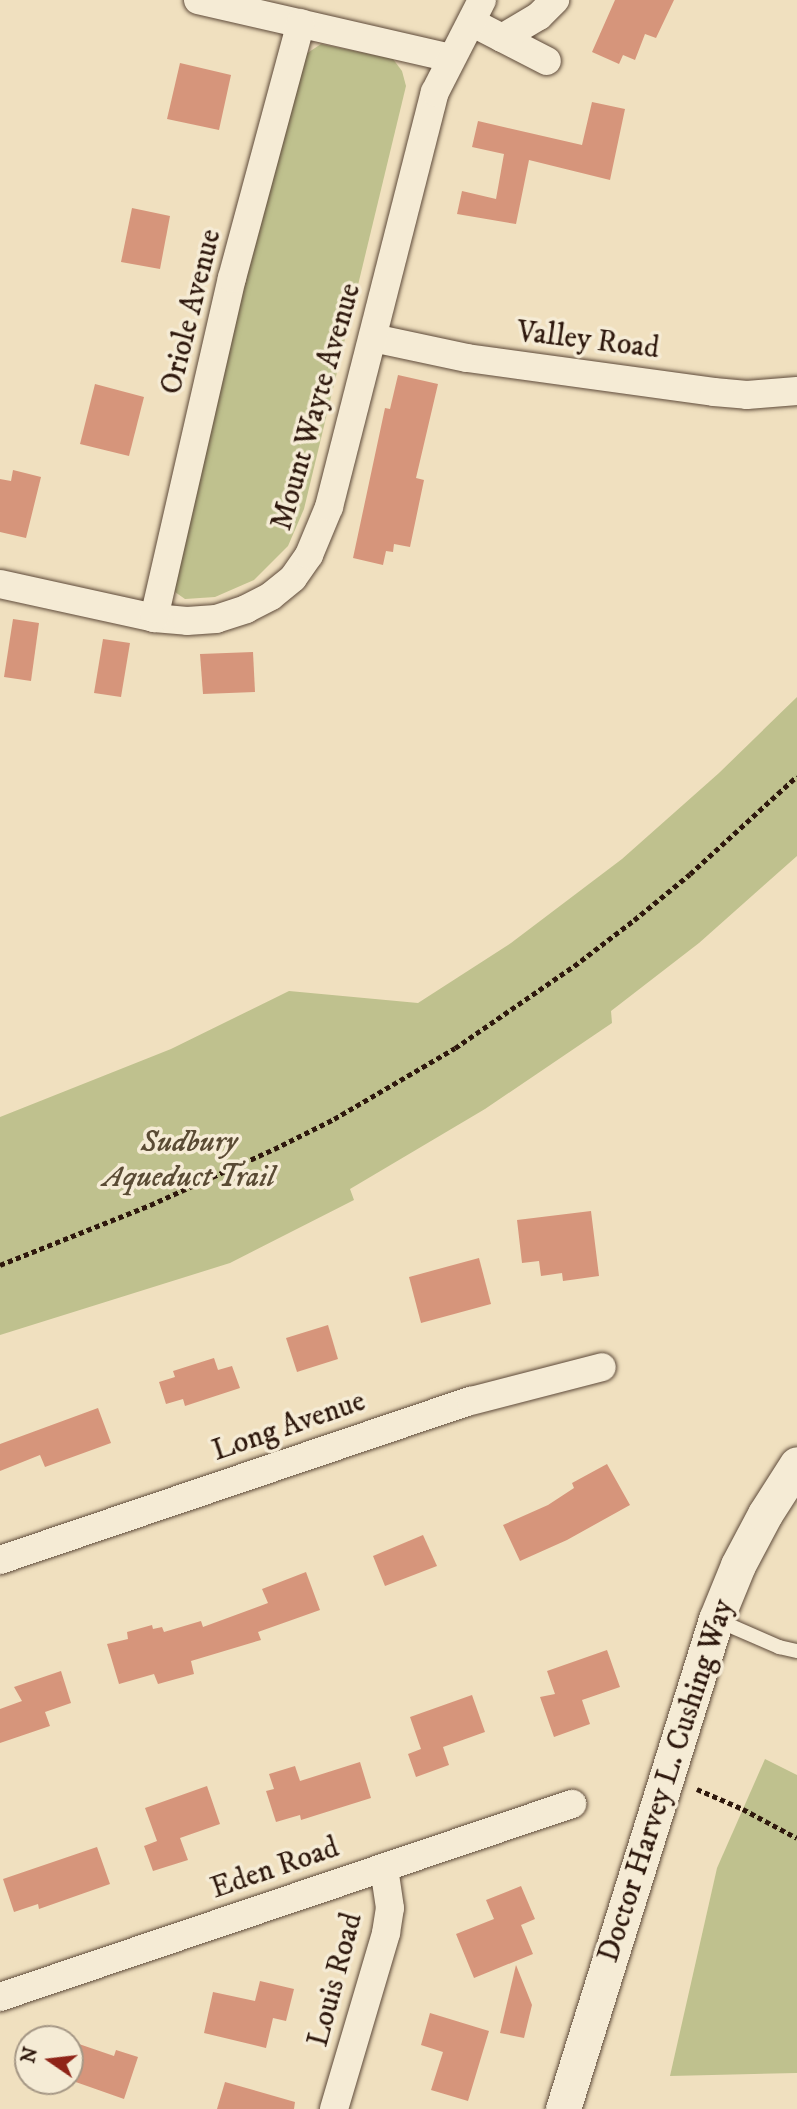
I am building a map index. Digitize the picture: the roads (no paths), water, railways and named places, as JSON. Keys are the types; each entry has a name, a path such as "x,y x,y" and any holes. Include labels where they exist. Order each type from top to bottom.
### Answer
{"street":[{"path":"198,0 451,58"},
{"path":"502,37 539,16 555,0"},
{"path":"478,11 502,37 547,61"},
{"name":"Mount Wayte Avenue","path":"0,584 155,618 216,619 271,596 293,578 309,555 329,507 424,126 451,58 478,11"},
{"name":"Oriole Avenue","path":"155,618 232,278 301,23"},
{"name":"Valley Road","path":"373,338 467,358 714,392 747,395 797,391"},
{"name":"Long Avenue","path":"0,1560 471,1401 602,1367"},
{"name":"Doctor Harvey L. Cushing Way","path":"563,2109 716,1619 738,1565 765,1514 797,1464"},
{"name":"Eden Road","path":"0,1997 572,1804"},
{"name":"Louis Road","path":"334,2109 386,1933 390,1908 384,1868"}],"lane":[{"path":"716,1619 797,1651"}],"park label":[{"name":"Sudbury Aqueduct Trail","path":"189,1160"}]}
